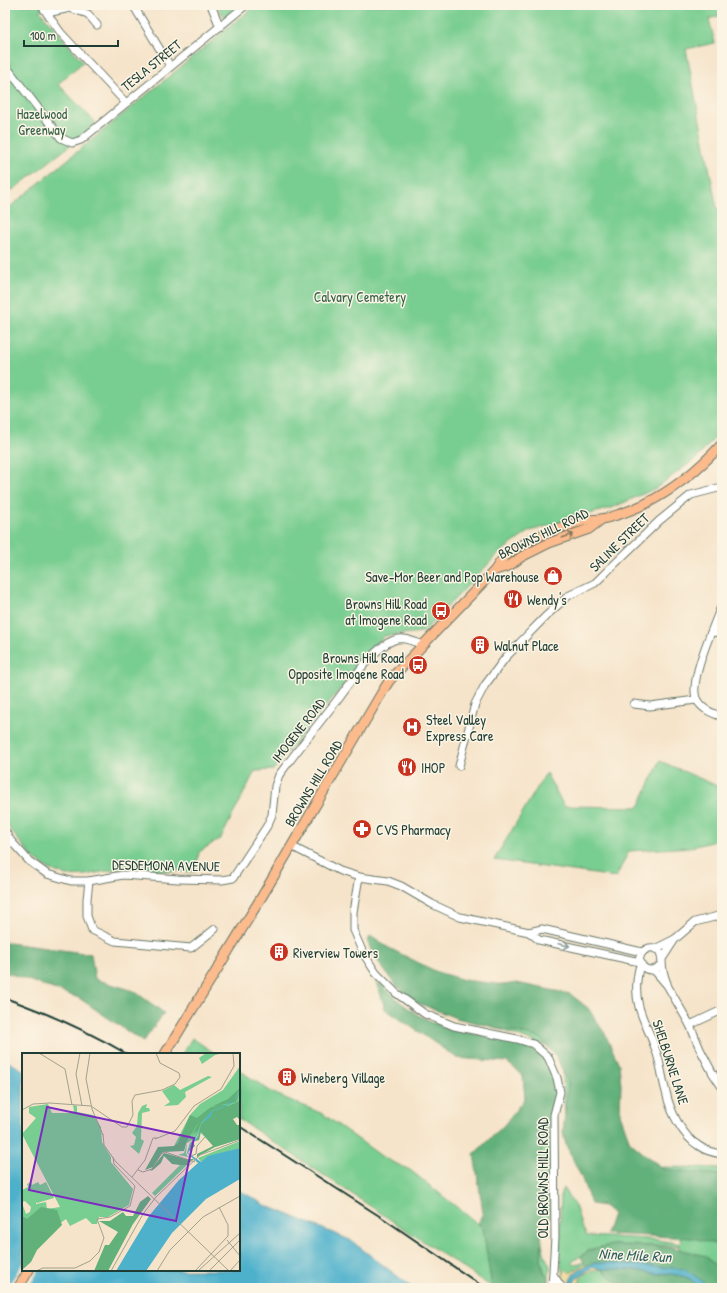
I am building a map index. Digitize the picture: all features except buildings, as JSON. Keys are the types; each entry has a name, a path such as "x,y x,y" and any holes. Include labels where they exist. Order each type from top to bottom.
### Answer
{"main road":[{"name":"BROWNS HILL ROAD","path":"166,1053 292,846 389,681 495,570 509,566 525,555 549,543 589,529 602,519 625,512 666,492 686,478 722,444"},
{"path":"18,1288 28,1271"}],"street":[{"path":"41,5 61,33 126,103"},
{"path":"133,5 170,66"},
{"path":"211,5 220,27"},
{"name":"TESLA STREET","path":"5,65 61,138 72,143 81,140 246,5"},
{"path":"47,13 69,6 88,14 97,25"},
{"name":"SALINE STREET","path":"459,766 475,704 485,685 506,657 568,596 596,583 659,522 691,495 722,487"},
{"path":"722,604 695,679 694,690 696,700 704,709 722,717"},
{"path":"712,632 722,633"},
{"name":"IMOGENE ROAD","path":"234,878 267,826 272,815 275,786 279,775 365,664 382,646 393,640 410,640 423,645"},
{"path":"634,704 650,706 696,700"},
{"name":"DESDEMONA AVENUE","path":"5,831 11,841 29,861 47,874 71,881 89,881 123,875 178,879 222,880 234,878"},
{"path":"292,846 340,871 359,877 388,881 398,885 460,917 529,932 542,929 642,952"},
{"name":"OLD BROWNS HILL ROAD","path":"359,877 353,912 353,930 363,953 376,973 396,993 425,1014 454,1026 517,1039 533,1044 548,1057 557,1078 560,1092 554,1115 555,1237 558,1282 552,1288"},
{"path":"89,881 87,916 92,930 115,941 192,948 215,930"},
{"path":"655,949 675,939 695,922 722,916"},
{"path":"529,932 539,940 640,962"},
{"path":"637,978 660,966 675,939"},
{"path":"667,985 650,970 644,968 640,962 640,955 648,948 655,949 660,952 667,985 690,1025 712,1072 722,1087"},
{"name":"SHELBURNE LANE","path":"640,962 636,986 639,1010 657,1051 666,1094 673,1112 689,1138 699,1146 712,1152 722,1154"},
{"path":"690,1025 722,1010"}],"green space":[{"name":"Hazelwood Greenway","path":"5,5 65,5 39,10 83,62 58,84 96,123 5,196"},
{"path":"216,5 239,5 224,17"},
{"name":"Calvary Cemetery","path":"256,5 722,5 722,15 709,19 715,43 686,49 717,208 722,212 722,429 698,457 656,488 614,507 530,531 499,553 423,632 384,636 273,770 255,771 221,838 199,852 196,872 117,869 86,875 67,876 49,869 33,858 5,823 5,211"},
{"path":"660,761 722,788 722,839 692,847 629,851 616,877 494,860 546,773 564,806 639,807"},
{"path":"370,936 389,948 437,972 464,980 504,985 517,983 570,994 588,1008 605,1034 619,1064 621,1085 620,1114 630,1142 662,1169 722,1175 722,1246 693,1238 606,1234 613,1214 604,1206 591,1204 581,1176 566,1145 563,1133 568,1082 556,1056 540,1038 456,1018 413,1001 392,981 371,951 368,941"},
{"path":"5,942 91,954 95,979 134,991 164,1013 143,1042 79,998 5,972"},
{"path":"369,945 460,989 564,1003 625,1142 662,1167 722,1168 722,1288 678,1264 679,1246 612,1245 591,1249 572,1262 574,1265 584,1262 585,1264 570,1273 566,1269 563,1274 561,1259 559,1256 561,1192 563,1188 576,1208 581,1225 587,1236 646,1239 680,1244 681,1235 667,1201 565,1121 562,1052 493,1027 430,1008"},
{"path":"376,979 400,1002 418,1015 441,1026 521,1044 532,1048 546,1062 555,1081 556,1092 551,1127 540,1155 544,1197 540,1219 542,1243 541,1263 549,1280 548,1288 493,1288 483,1228 478,1224 483,1212 474,1154 505,1124 525,1098 523,1076 507,1062 457,1058 385,1009"},
{"path":"192,1038 214,1053 183,1053"},
{"path":"240,1071 273,1093 323,1114 384,1158 410,1170 483,1228 492,1287 240,1120"},
{"path":"551,1127 550,1218 540,1219 544,1197 540,1155"},
{"path":"542,1243 545,1256 550,1266 549,1280 542,1262"},
{"path":"612,1245 674,1248 706,1256 722,1273 722,1288 708,1288 697,1277 683,1269 614,1263 595,1263 586,1266 581,1257 584,1254 595,1248"},
{"path":"601,1269 614,1280 631,1288 578,1288 580,1278 582,1276 586,1273"},
{"path":"601,1269 635,1270 654,1274 669,1274 686,1277 700,1288 631,1288 614,1280"}],"sand":[{"path":"585,1264 586,1266 574,1273 567,1288 561,1288 566,1269 570,1273"},
{"path":"593,1267 601,1269 584,1274 580,1278 578,1288 572,1288 576,1278"}],"water":[{"path":"5,1060 22,1069 22,1271 240,1271 240,1191 265,1205 350,1240 413,1288 5,1288"},
{"path":"595,1263 614,1263 683,1269 697,1277 708,1288 700,1288 689,1278 682,1276 665,1273 657,1274 635,1270 601,1269 593,1267 576,1278 572,1288 567,1288 571,1278 577,1271"}],"pier":[{"path":"22,1265 22,1271 38,1271 28,1288 7,1288"}],"railway":[{"path":"5,998 67,1023 125,1053"},
{"path":"240,1127 384,1219 485,1288"}],"place":[{"name":"Save-Mor Beer and Pop Warehouse","path":"553,576"},
{"name":"Wendy's","path":"513,599"},
{"name":"Browns Hill Road at Imogene Road","path":"441,611"},
{"name":"Walnut Place","path":"480,645"},
{"name":"Browns Hill Road Opposite Imogene Road","path":"418,665"},
{"name":"Steel Valley Express Care","path":"412,727"},
{"name":"IHOP","path":"407,767"},
{"name":"CVS Pharmacy","path":"362,829"},
{"name":"Riverview Towers","path":"279,952"},
{"name":"Wineberg Village","path":"287,1077"}],"water label":[{"name":"Nine Mile Run","path":"635,1255"}]}
